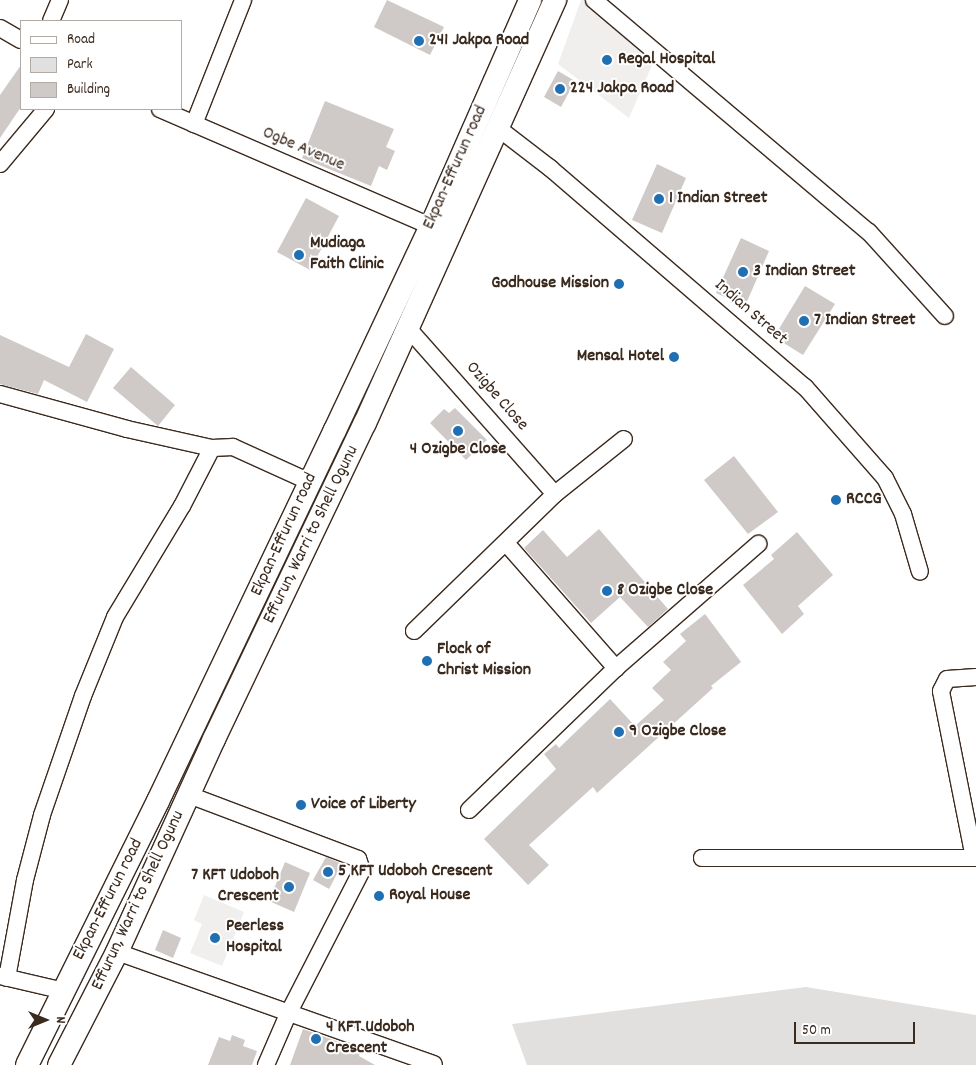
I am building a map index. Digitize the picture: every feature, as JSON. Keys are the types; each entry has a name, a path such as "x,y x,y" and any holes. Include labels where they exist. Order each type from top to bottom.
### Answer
{"main road":[{"name":"Ekpan-Effurun road","path":"28,1065 310,482 431,226 530,0"},
{"name":"Effurun, Warri to Shell Ogunu","path":"59,1065 117,952 365,423 555,0"}],"street":[{"path":"51,20 60,0"},
{"path":"194,124 243,0"},
{"path":"594,0 869,232 945,316"},
{"path":"0,28 20,39"},
{"path":"0,164 45,110"},
{"name":"Ogbe Avenue","path":"162,110 431,226"},
{"name":"Indian Street","path":"498,128 557,174 805,387 885,478 903,514 920,572"},
{"name":"Ozigbe Close","path":"407,327 555,494"},
{"path":"0,394 127,430 212,448 233,447 310,482"},
{"path":"414,630 555,494 624,439"},
{"path":"64,992 4,977 42,815 82,696 115,617 182,506 212,448"},
{"path":"506,543 616,668"},
{"path":"469,810 616,668 758,544"},
{"path":"702,858 975,858 941,691 947,679 976,677"},
{"path":"189,795 358,860 362,870 359,880 289,1012 266,1065"},
{"path":"117,952 434,1064"}],"shaded area":[{"name":"Regal Hospital","path":"581,0 586,0 656,56 629,118 558,64"},
{"name":"Peerless Hospital","path":"204,895 244,912 222,966 190,953 202,924 194,920"}],"green space":[{"path":"806,987 976,1015 976,1065 527,1065 512,1024"}],"building":[{"name":"241 Jakpa Road","path":"387,0 444,27 430,55 374,27"},
{"path":"20,66 20,108 0,138 0,95"},
{"name":"224 Jakpa Road","path":"558,71 575,81 561,107 544,97"},
{"path":"325,101 394,129 386,147 395,151 387,170 379,166 371,186 302,158"},
{"name":"1 Indian Street","path":"657,164 686,178 662,233 632,220"},
{"path":"306,198 339,216 310,270 277,252"},
{"name":"3 Indian Street","path":"741,238 769,251 745,306 716,293"},
{"name":"7 Indian Street","path":"805,286 835,304 803,355 774,337"},
{"path":"86,334 114,349 87,402 44,380 38,394 0,384 0,335 69,367"},
{"path":"131,367 175,405 158,426 113,388"},
{"name":"4 Ozigbe Close","path":"455,408 487,440 466,460 430,423 444,409 449,413"},
{"path":"734,456 778,512 748,534 704,480"},
{"path":"599,529 668,609 648,627 620,597 591,623 524,548 543,530 567,557"},
{"path":"797,532 833,575 798,606 804,614 782,634 743,585 774,559 771,555"},
{"path":"705,614 741,662 711,686 713,688 597,793 593,787 529,845 549,865 528,885 484,839 556,769 544,754 556,744 559,748 610,699 635,726 664,700 652,688 671,670 663,662 686,641 680,634"},
{"name":"5 KFT Udoboh Crescent","path":"326,857 342,864 329,889 313,880"},
{"name":"7 KFT Udoboh Crescent","path":"285,862 310,873 294,912 269,901"},
{"path":"163,930 181,938 173,958 155,950"},
{"name":"4 KFT Udoboh Crescent","path":"303,1029 361,1050 359,1056 375,1065 290,1065"},
{"path":"232,1035 245,1040 243,1046 257,1051 252,1065 208,1065 219,1037 230,1041"}],"place":[{"name":"241 Jakpa Road","path":"419,41"},
{"name":"Regal Hospital","path":"607,60"},
{"name":"224 Jakpa Road","path":"560,89"},
{"name":"1 Indian Street","path":"659,199"},
{"name":"Mudiaga Faith Clinic","path":"299,255"},
{"name":"3 Indian Street","path":"743,272"},
{"name":"Godhouse Mission","path":"619,284"},
{"name":"7 Indian Street","path":"804,321"},
{"name":"Mensal Hotel","path":"674,357"},
{"name":"4 Ozigbe Close","path":"458,431"},
{"name":"RCCG","path":"836,500"},
{"name":"8 Ozigbe Close","path":"607,591"},
{"name":"Flock of Christ Mission","path":"427,661"},
{"name":"9 Ozigbe Close","path":"619,732"},
{"name":"Voice of Liberty","path":"301,805"},
{"name":"5 KFT Udoboh Crescent","path":"328,872"},
{"name":"7 KFT Udoboh Crescent","path":"289,887"},
{"name":"Royal House","path":"379,896"},
{"name":"Peerless Hospital","path":"215,938"},
{"name":"4 KFT Udoboh Crescent","path":"316,1039"}]}
